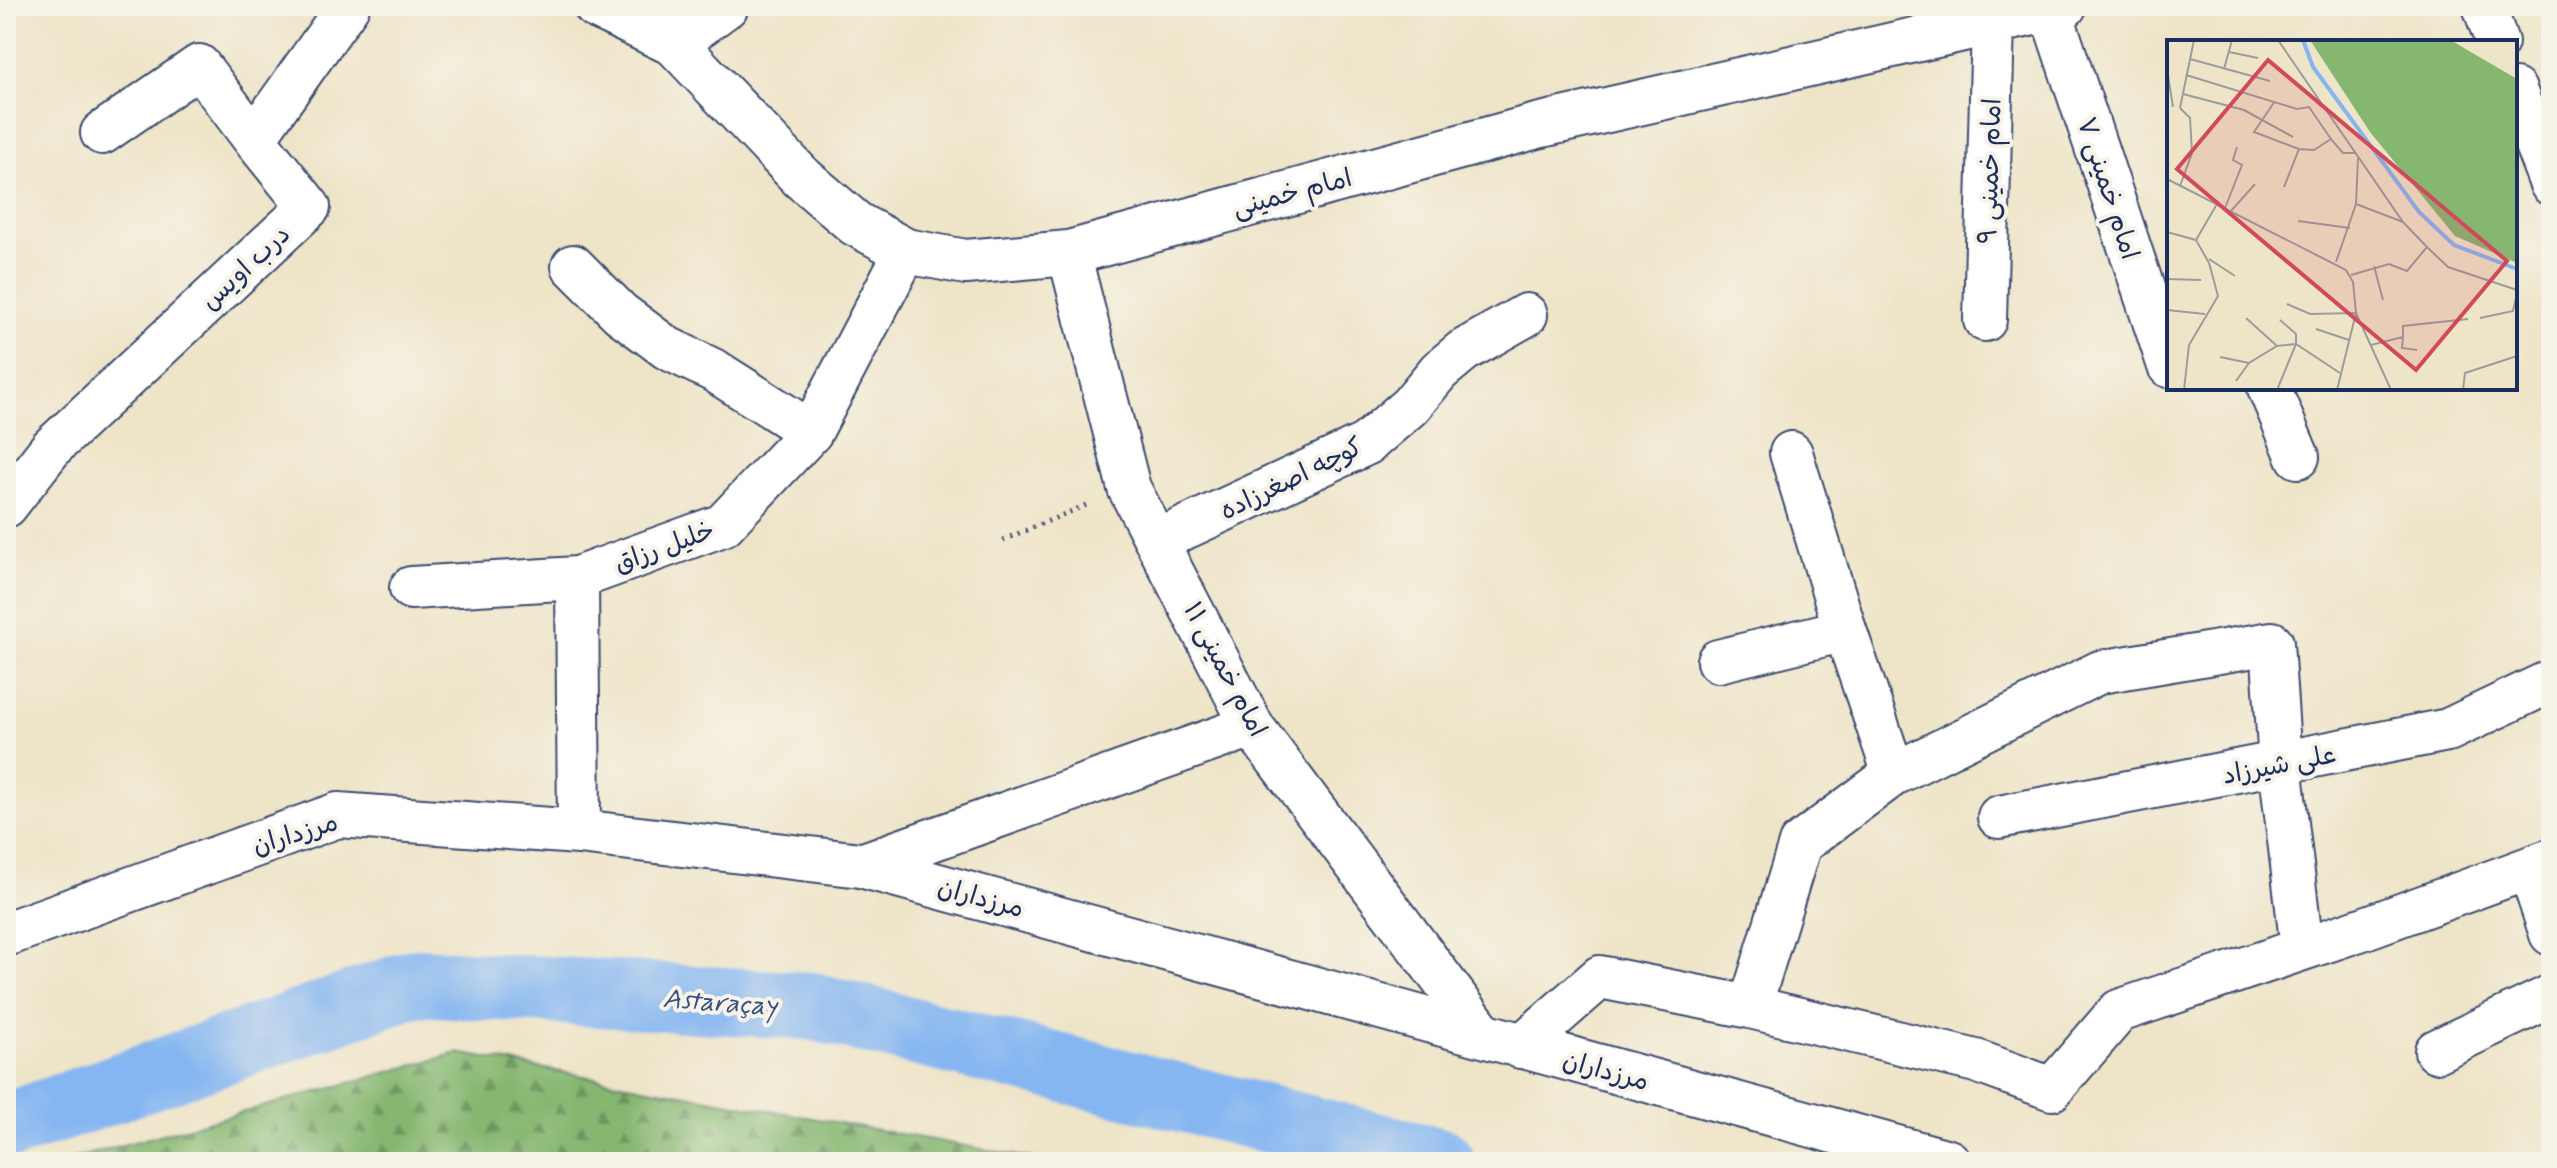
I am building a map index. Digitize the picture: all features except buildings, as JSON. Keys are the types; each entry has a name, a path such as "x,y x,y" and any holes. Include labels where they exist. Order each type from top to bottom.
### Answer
{"street":[{"path":"102,133 199,66 254,139 348,6"},
{"name":"امام خمینی","path":"596,6 666,25 801,177 856,224 906,251 966,262 1069,253 1537,126 2057,8"},
{"path":"666,25 727,6"},
{"path":"2484,6 2496,40"},
{"name":"امام خمینی ۷","path":"2057,8 2167,360"},
{"name":"امام خمینی ۹","path":"1985,320 1993,22"},
{"path":"2517,95 2551,184"},
{"name":"درب اویس","path":"6,506 52,447 309,207 254,139"},
{"name":"خلیل رزاق","path":"411,588 577,578 723,525 811,432 906,251"},
{"name":"امام خمینی ۱۱","path":"1069,253 1129,488 1159,540 1252,726 1502,1041"},
{"path":"573,266 620,313 667,348 715,371 811,432"},
{"name":"کوچه اصغرزاده","path":"1159,540 1366,444 1410,406 1439,371 1463,351 1526,315"},
{"path":"2270,390 2298,457"},
{"path":"1791,453 1845,630 1894,774"},
{"path":"577,578 579,832"},
{"path":"1718,661 1845,630"},
{"path":"1750,1007 1800,844 1894,774 2100,672 2272,643 2280,764 2302,949"},
{"name":"علی شیرزاد","path":"1999,817 2448,730 2551,681"},
{"path":"861,865 1252,726"},
{"name":"مرزداران","path":"6,934 338,815 579,832 861,865 1948,1162"},
{"path":"1502,1041 1600,977 1750,1007 1976,1061 2052,1089 2119,1011 2540,866 2551,934"},
{"path":"2436,1051 2551,996"}],"path":[{"path":"1003,540 1129,488"}],"green space":[{"path":"458,1053 1052,1162 61,1162"}],"waterway":[{"name":"Astaraçay","path":"6,1127 417,982 811,1006 1441,1162"}]}
